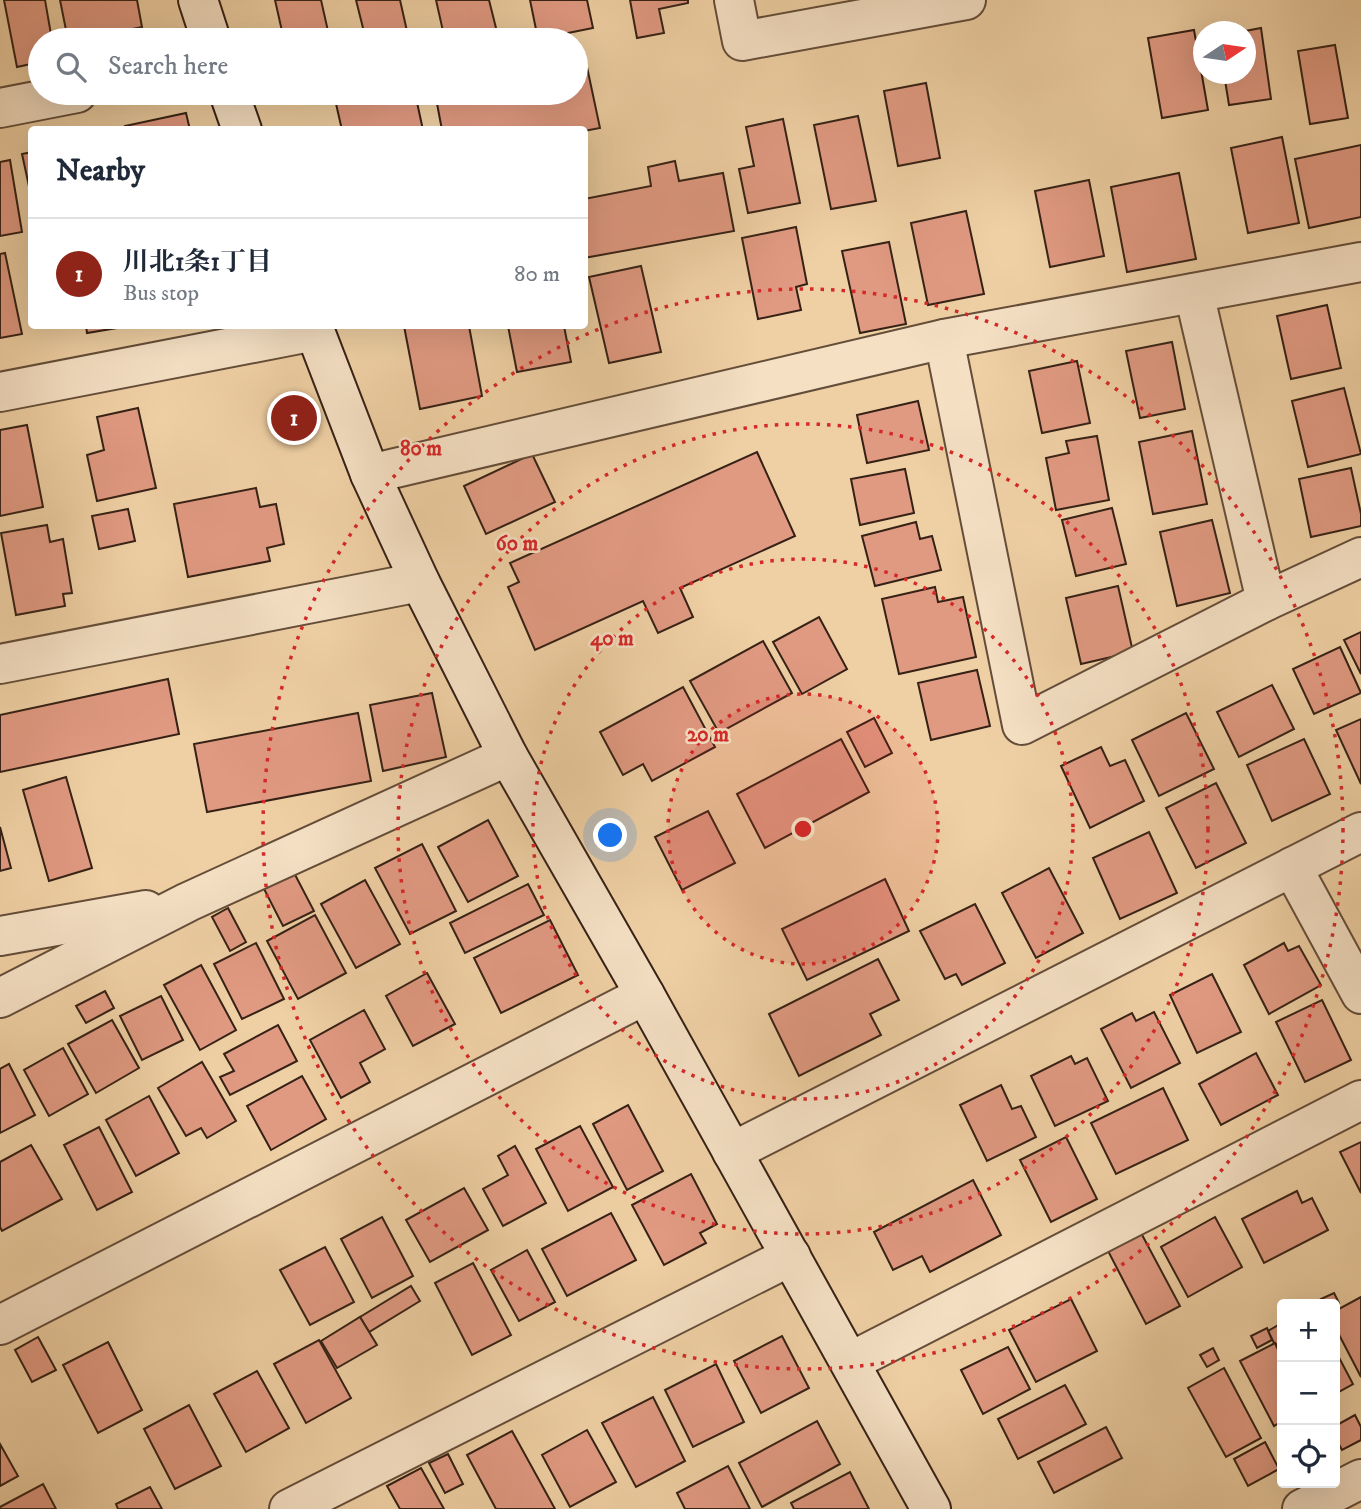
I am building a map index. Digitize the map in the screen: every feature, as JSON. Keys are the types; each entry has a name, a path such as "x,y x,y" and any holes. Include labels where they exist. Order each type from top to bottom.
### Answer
{"street":[{"path":"198,0 207,28"},
{"path":"734,0 742,41 966,0"},
{"path":"0,108 28,103"},
{"path":"233,105 241,126"},
{"path":"370,474 944,339 1361,262"},
{"path":"1194,293 1266,601"},
{"path":"0,392 309,329"},
{"path":"314,329 370,474 420,582 508,756 645,995 931,1509"},
{"path":"944,339 1022,725 1266,601 1361,556"},
{"path":"0,664 420,582"},
{"path":"0,998 188,902 508,756"},
{"path":"732,1152 1361,832"},
{"path":"1292,867 1361,994"},
{"path":"0,936 188,902"},
{"path":"0,1325 645,995"},
{"path":"850,1362 1361,1100"},
{"path":"289,1509 791,1256"},
{"path":"1302,1509 1361,1479"}],"building":[{"path":"4,0 45,0 50,28 28,28 28,65 17,67"},
{"path":"60,0 137,0 142,27 66,28"},
{"path":"275,0 321,0 327,28 281,28"},
{"path":"356,0 400,0 406,28 363,28"},
{"path":"436,0 489,0 496,28 442,28"},
{"path":"530,0 587,0 593,28 536,28"},
{"path":"630,0 688,0 688,3 659,9 664,33 637,38"},
{"path":"1261,28 1271,99 1229,105 1226,84 1256,84 1256,29"},
{"path":"1193,30 1193,84 1203,84 1208,110 1162,118 1148,38"},
{"path":"1335,45 1348,118 1310,124 1298,51"},
{"path":"588,72 600,128 588,130 588,126 441,126 437,105 588,105"},
{"path":"926,83 940,158 898,166 884,91"},
{"path":"336,105 418,105 422,126 341,126"},
{"path":"186,113 189,126 125,126"},
{"path":"858,116 876,201 831,209 814,125"},
{"path":"783,119 800,203 748,213 739,169 754,166 746,127"},
{"path":"1282,137 1299,223 1248,233 1231,148"},
{"path":"1361,145 1361,217 1309,228 1295,159"},
{"path":"28,153 28,182 22,154"},
{"path":"10,160 22,232 0,236 0,162"},
{"path":"675,161 679,181 723,173 734,231 588,257 588,198 651,186 648,167"},
{"path":"1179,173 1196,259 1127,272 1111,187"},
{"path":"1089,180 1104,256 1050,267 1035,191"},
{"path":"966,211 984,294 928,305 911,223"},
{"path":"796,227 807,284 796,287 801,310 758,319 742,238"},
{"path":"889,242 906,324 860,333 842,251"},
{"path":"5,253 22,334 0,338 0,254"},
{"path":"641,266 661,352 609,363 589,277"},
{"path":"1327,305 1341,368 1291,379 1277,316"},
{"path":"86,329 111,329 87,333"},
{"path":"405,329 470,329 482,396 420,409"},
{"path":"509,329 565,329 571,362 517,372"},
{"path":"1172,342 1185,409 1140,418 1126,351"},
{"path":"1077,361 1090,423 1042,433 1029,371"},
{"path":"1344,388 1361,454 1308,467 1292,401"},
{"path":"918,401 929,450 867,463 857,415"},
{"path":"138,408 156,488 97,501 87,455 104,450 97,417"},
{"path":"27,425 43,507 0,516 0,430"},
{"path":"1192,431 1207,504 1153,514 1139,442"},
{"path":"1097,436 1109,500 1056,510 1046,458 1069,453 1066,441"},
{"path":"757,452 795,536 680,588 693,617 658,633 643,601 535,650 508,587 519,582 510,563"},
{"path":"532,454 555,502 486,534 464,486"},
{"path":"1351,468 1361,526 1311,537 1299,479"},
{"path":"905,469 914,513 860,525 851,479"},
{"path":"256,488 260,507 276,504 284,544 267,548 270,561 188,577 174,504"},
{"path":"1112,508 1126,564 1076,576 1062,520"},
{"path":"128,509 135,541 99,549 92,516"},
{"path":"1212,520 1230,593 1177,606 1160,532"},
{"path":"916,522 920,539 932,536 941,570 875,586 862,536"},
{"path":"47,525 50,542 63,539 72,593 63,594 65,606 16,615 1,533"},
{"path":"1118,586 1133,652 1081,664 1066,598"},
{"path":"935,587 938,602 963,597 976,657 899,674 882,599"},
{"path":"819,617 847,669 802,694 773,642"},
{"path":"1361,632 1361,674 1344,640"},
{"path":"763,641 792,693 719,733 690,681"},
{"path":"1340,647 1361,693 1314,714 1293,669"},
{"path":"977,670 990,726 931,740 918,683"},
{"path":"168,679 179,734 0,772 0,715"},
{"path":"1272,685 1294,729 1239,757 1217,712"},
{"path":"683,687 715,747 652,781 643,764 623,775 600,732"},
{"path":"432,693 446,757 383,771 370,705"},
{"path":"358,713 371,781 207,812 194,744"},
{"path":"1186,713 1214,769 1159,796 1132,740"},
{"path":"874,718 892,753 865,767 847,732"},
{"path":"1361,719 1361,784 1336,730"},
{"path":"841,739 869,792 765,848 737,794"},
{"path":"1304,739 1330,794 1272,821 1247,765"},
{"path":"1101,747 1110,766 1125,760 1144,801 1090,828 1061,766"},
{"path":"66,777 92,868 49,881 23,790"},
{"path":"1216,783 1246,843 1196,868 1166,808"},
{"path":"708,811 735,863 682,890 655,837"},
{"path":"488,820 518,876 468,902 438,847"},
{"path":"0,827 11,868 0,871"},
{"path":"1149,832 1177,893 1120,919 1093,858"},
{"path":"422,844 456,911 410,934 375,868"},
{"path":"291,867 314,911 283,926 261,883"},
{"path":"1049,868 1083,933 1036,958 1002,893"},
{"path":"885,879 909,931 807,980 782,929"},
{"path":"365,880 400,944 356,968 321,904"},
{"path":"528,884 544,915 465,953 450,923"},
{"path":"975,904 1005,963 962,985 956,974 945,979 920,931"},
{"path":"228,908 246,942 230,951 212,917"},
{"path":"315,915 346,973 298,999 267,941"},
{"path":"550,920 578,975 501,1013 474,958"},
{"path":"256,943 284,999 242,1019 214,964"},
{"path":"1284,943 1288,951 1299,946 1321,985 1269,1014 1244,965"},
{"path":"878,959 899,1000 870,1014 881,1035 799,1076 769,1014"},
{"path":"201,965 236,1030 200,1050 164,985"},
{"path":"427,973 455,1024 413,1046 386,996"},
{"path":"1212,974 1241,1032 1197,1053 1170,995"},
{"path":"105,991 114,1008 86,1023 76,1006"},
{"path":"161,996 183,1040 142,1060 120,1016"},
{"path":"1322,1000 1351,1060 1305,1082 1276,1022"},
{"path":"364,1010 385,1049 360,1063 370,1082 341,1098 310,1040"},
{"path":"1154,1012 1180,1063 1131,1088 1101,1029 1132,1013 1136,1021"},
{"path":"112,1020 139,1068 96,1093 68,1044"},
{"path":"278,1025 297,1061 230,1095 220,1077 234,1071 224,1054"},
{"path":"63,1048 88,1094 49,1116 24,1070"},
{"path":"1256,1053 1278,1095 1221,1125 1199,1084"},
{"path":"1071,1056 1075,1064 1087,1058 1108,1101 1055,1126 1031,1076"},
{"path":"202,1062 236,1121 207,1138 201,1128 186,1136 158,1088"},
{"path":"9,1064 35,1115 0,1133 0,1069"},
{"path":"302,1076 326,1119 271,1150 247,1106"},
{"path":"1001,1085 1012,1109 1021,1106 1036,1137 987,1161 960,1105"},
{"path":"1163,1088 1188,1140 1116,1174 1091,1123"},
{"path":"149,1096 179,1153 136,1176 106,1120"},
{"path":"628,1105 663,1171 627,1190 593,1124"},
{"path":"580,1126 613,1187 568,1211 536,1149"},
{"path":"99,1127 132,1192 97,1210 64,1145"},
{"path":"1066,1137 1097,1199 1051,1222 1020,1160"},
{"path":"1361,1142 1361,1193 1340,1152"},
{"path":"31,1145 62,1199 2,1231 0,1162"},
{"path":"515,1146 546,1203 503,1226 483,1189 508,1175 498,1156"},
{"path":"691,1174 717,1224 700,1233 706,1243 664,1265 632,1205"},
{"path":"973,1180 1001,1235 930,1272 922,1256 893,1270 874,1232"},
{"path":"464,1188 488,1230 430,1262 406,1220"},
{"path":"1297,1191 1302,1203 1312,1198 1328,1230 1264,1263 1242,1219"},
{"path":"611,1213 636,1260 567,1296 542,1249"},
{"path":"382,1217 413,1276 372,1298 341,1239"},
{"path":"1215,1217 1242,1267 1188,1297 1161,1247"},
{"path":"1140,1231 1180,1306 1146,1324 1107,1249"},
{"path":"325,1247 354,1302 310,1325 280,1270"},
{"path":"527,1250 555,1302 519,1321 491,1270"},
{"path":"473,1263 511,1335 472,1355 435,1283"},
{"path":"411,1286 420,1301 369,1332 360,1317"},
{"path":"1334,1293 1337,1299 1321,1299"},
{"path":"1361,1297 1361,1377 1340,1337 1340,1308"},
{"path":"1071,1299 1097,1351 1036,1382 1009,1330"},
{"path":"360,1317 377,1345 337,1368 321,1341"},
{"path":"1277,1326 1277,1344 1275,1345 1268,1331"},
{"path":"1267,1328 1272,1340 1257,1348 1251,1336"},
{"path":"782,1336 809,1388 761,1413 734,1361"},
{"path":"38,1337 56,1370 32,1382 15,1350"},
{"path":"319,1340 351,1398 306,1423 274,1364"},
{"path":"108,1342 142,1410 98,1433 63,1365"},
{"path":"1275,1343 1277,1424 1274,1426 1240,1361"},
{"path":"1008,1347 1030,1389 983,1414 961,1370"},
{"path":"1213,1348 1219,1360 1207,1367 1200,1355"},
{"path":"1340,1359 1353,1384 1340,1391"},
{"path":"716,1364 744,1422 693,1447 665,1390"},
{"path":"1224,1368 1261,1438 1226,1457 1188,1388"},
{"path":"257,1371 289,1428 246,1452 214,1394"},
{"path":"1065,1385 1086,1424 1018,1459 998,1419"},
{"path":"653,1397 685,1461 636,1487 602,1423"},
{"path":"189,1405 221,1466 175,1489 144,1429"},
{"path":"1355,1415 1361,1427 1361,1440 1342,1450 1340,1423"},
{"path":"817,1421 840,1464 762,1507 739,1463"},
{"path":"1106,1427 1122,1458 1054,1493 1038,1462"},
{"path":"587,1430 616,1482 570,1507 542,1455"},
{"path":"512,1431 555,1509 496,1509 467,1455"},
{"path":"1265,1442 1277,1470 1248,1486 1234,1459"},
{"path":"0,1444 18,1476 0,1486"},
{"path":"448,1454 463,1484 445,1493 429,1463"},
{"path":"728,1466 750,1509 685,1509 677,1493"},
{"path":"421,1468 444,1509 400,1509 387,1486"},
{"path":"850,1472 869,1509 794,1509 791,1503"},
{"path":"43,1484 56,1509 0,1509 0,1507"},
{"path":"150,1487 162,1509 118,1509 116,1504"}],"place":[{"name":"川北1条1丁目","path":"294,418"}]}
